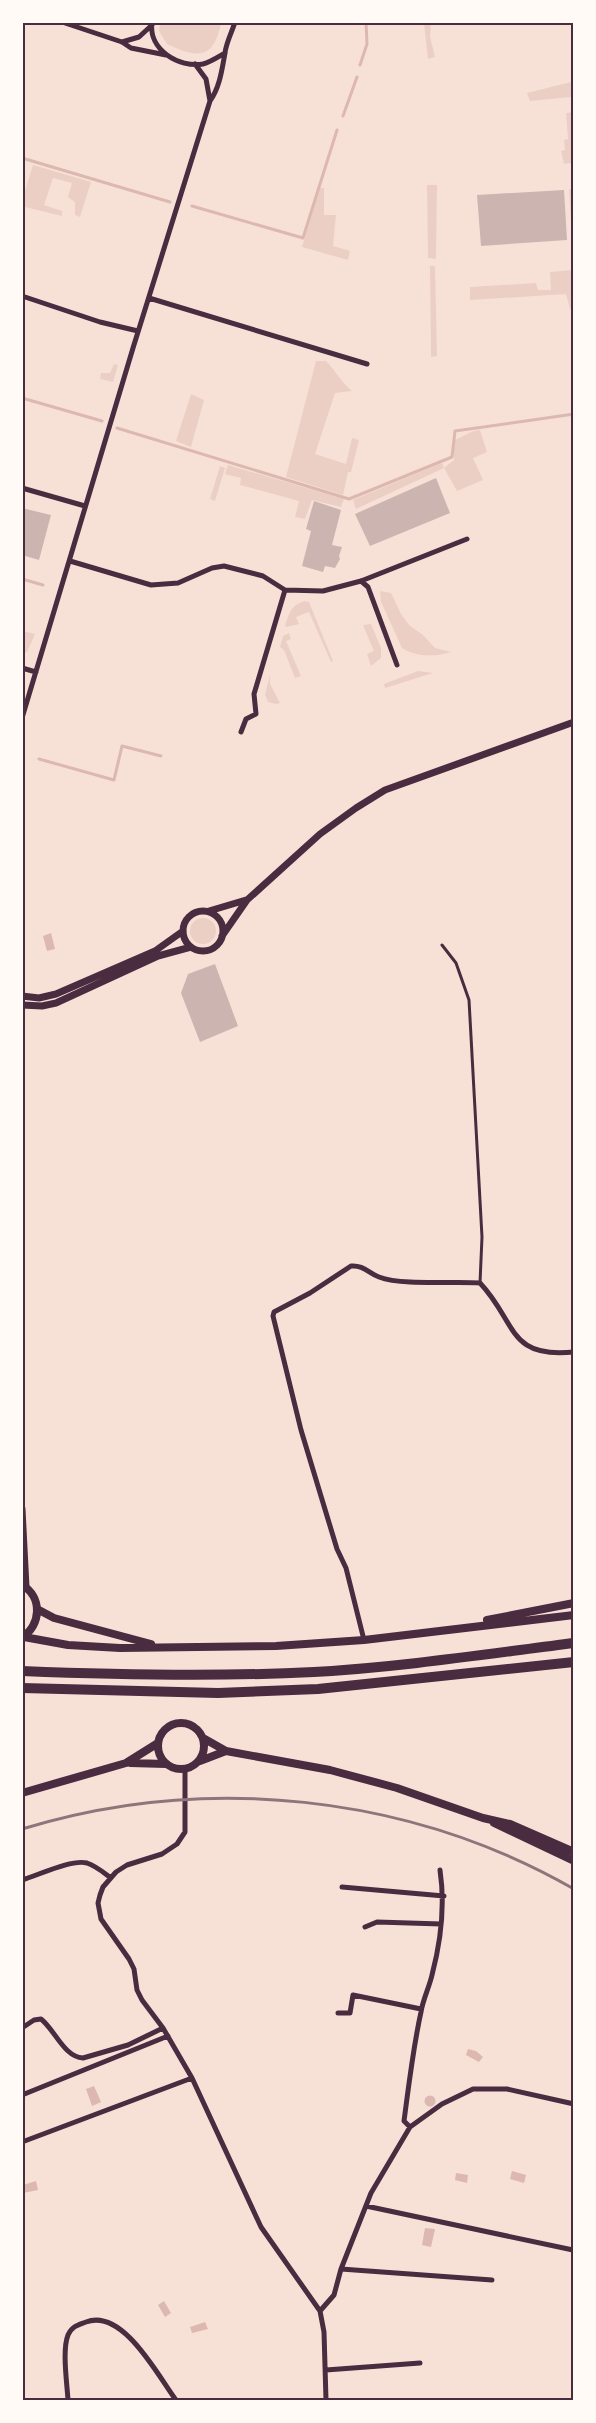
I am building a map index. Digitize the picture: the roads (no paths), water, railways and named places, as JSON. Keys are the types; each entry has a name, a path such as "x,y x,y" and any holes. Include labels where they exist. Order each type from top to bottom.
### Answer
{"highway":[{"path":"22,1672 210,1676 315,1672 388,1666 574,1644"},
{"path":"22,1688 218,1694 318,1689 574,1662"}],"main road":[{"path":"23,1637 34,1626 38,1609 35,1600 24,1586"},
{"path":"436,1630 574,1603"},
{"path":"38,1609 54,1618 158,1646"},
{"path":"23,1637 68,1645 120,1648 158,1646 276,1646 364,1640 574,1615"},
{"path":"22,1793 126,1763 158,1743 165,1729 179,1723 193,1726 203,1738 226,1751 330,1770 397,1788 483,1818 574,1861"},
{"path":"200,1761 204,1753 203,1738"},
{"path":"158,1743 161,1758 166,1764 177,1770 186,1770 200,1761 226,1751"},
{"path":"126,1763 166,1764"},
{"path":"483,1818 510,1824 574,1852"}],"street":[{"path":"62,22 122,42 131,48 195,64 205,63 225,53"},
{"path":"22,718 138,332 210,101 215,95 235,22"},
{"path":"122,42 139,37 152,24"},
{"path":"152,24 153,37 166,56"},
{"path":"195,64 206,78 210,101"},
{"path":"22,296 138,332"},
{"path":"149,298 334,356 367,364"},
{"path":"22,488 85,506"},
{"path":"70,561 151,586 178,583 212,568 224,566 263,576 285,590 323,591 361,581 467,539"},
{"path":"361,581 368,587 397,665"},
{"path":"242,732 246,719 256,714 254,694 285,590"},
{"path":"22,668 36,672"},
{"path":"247,900 190,915 184,925 185,940 191,947 197,950 211,950 217,946 247,900 320,834 385,790 574,723"},
{"path":"208,911 218,918 222,924 222,936"},
{"path":"22,996 38,998 56,994 155,951 183,931"},
{"path":"22,1005 42,1006 56,1003 158,956 191,947"},
{"path":"364,1640 346,1568 337,1549 301,1430 273,1316 274,1312 310,1293 351,1266 358,1265 378,1277 395,1280 480,1283 520,1341 529,1348 556,1354 574,1352"},
{"path":"22,1509 24,1586"},
{"path":"186,1770 185,1832 177,1844 162,1854 127,1865 110,1878 100,1895 98,1904 101,1919 129,1959 134,1968 137,1990 163,2028 192,2078 261,2227 320,2311 324,2332 326,2400"},
{"path":"22,1880 75,1863 86,1863 96,1867 110,1878"},
{"path":"410,2128 404,2121 421,2009 432,1975 441,1924 444,1896 440,1870"},
{"path":"342,1887 444,1896"},
{"path":"365,1927 377,1922 441,1924"},
{"path":"338,2013 350,2013 353,1995 421,2009"},
{"path":"22,2028 34,2020 41,2019 76,2058 83,2058 128,2045 163,2028"},
{"path":"22,2095 168,2036"},
{"path":"22,2142 192,2078"},
{"path":"320,2311 334,2295 341,2269 371,2193 410,2128 442,2104 473,2089 507,2089 574,2104"},
{"path":"366,2206 573,2250"},
{"path":"341,2269 492,2280"},
{"path":"68,2400 66,2345 68,2335 74,2327 95,2319 111,2323 128,2334 176,2400"},
{"path":"326,2370 420,2363"}],"lane":[{"path":"442,945 456,963 469,1000 482,1237 480,1283"}],"waterway":[{"path":"360,65 367,44 366,22"},
{"path":"343,116 357,77"},
{"path":"192,206 303,238 337,130"},
{"path":"22,158 170,202"},
{"path":"22,398 102,421"},
{"path":"117,428 349,499 452,457 455,431 574,414"},
{"path":"22,579 43,585"},
{"path":"39,759 114,780 122,746 161,756"}],"railway":[{"path":"22,1829 91,1812 162,1801 233,1798 304,1802 375,1814 443,1832 510,1857 574,1889"}]}
